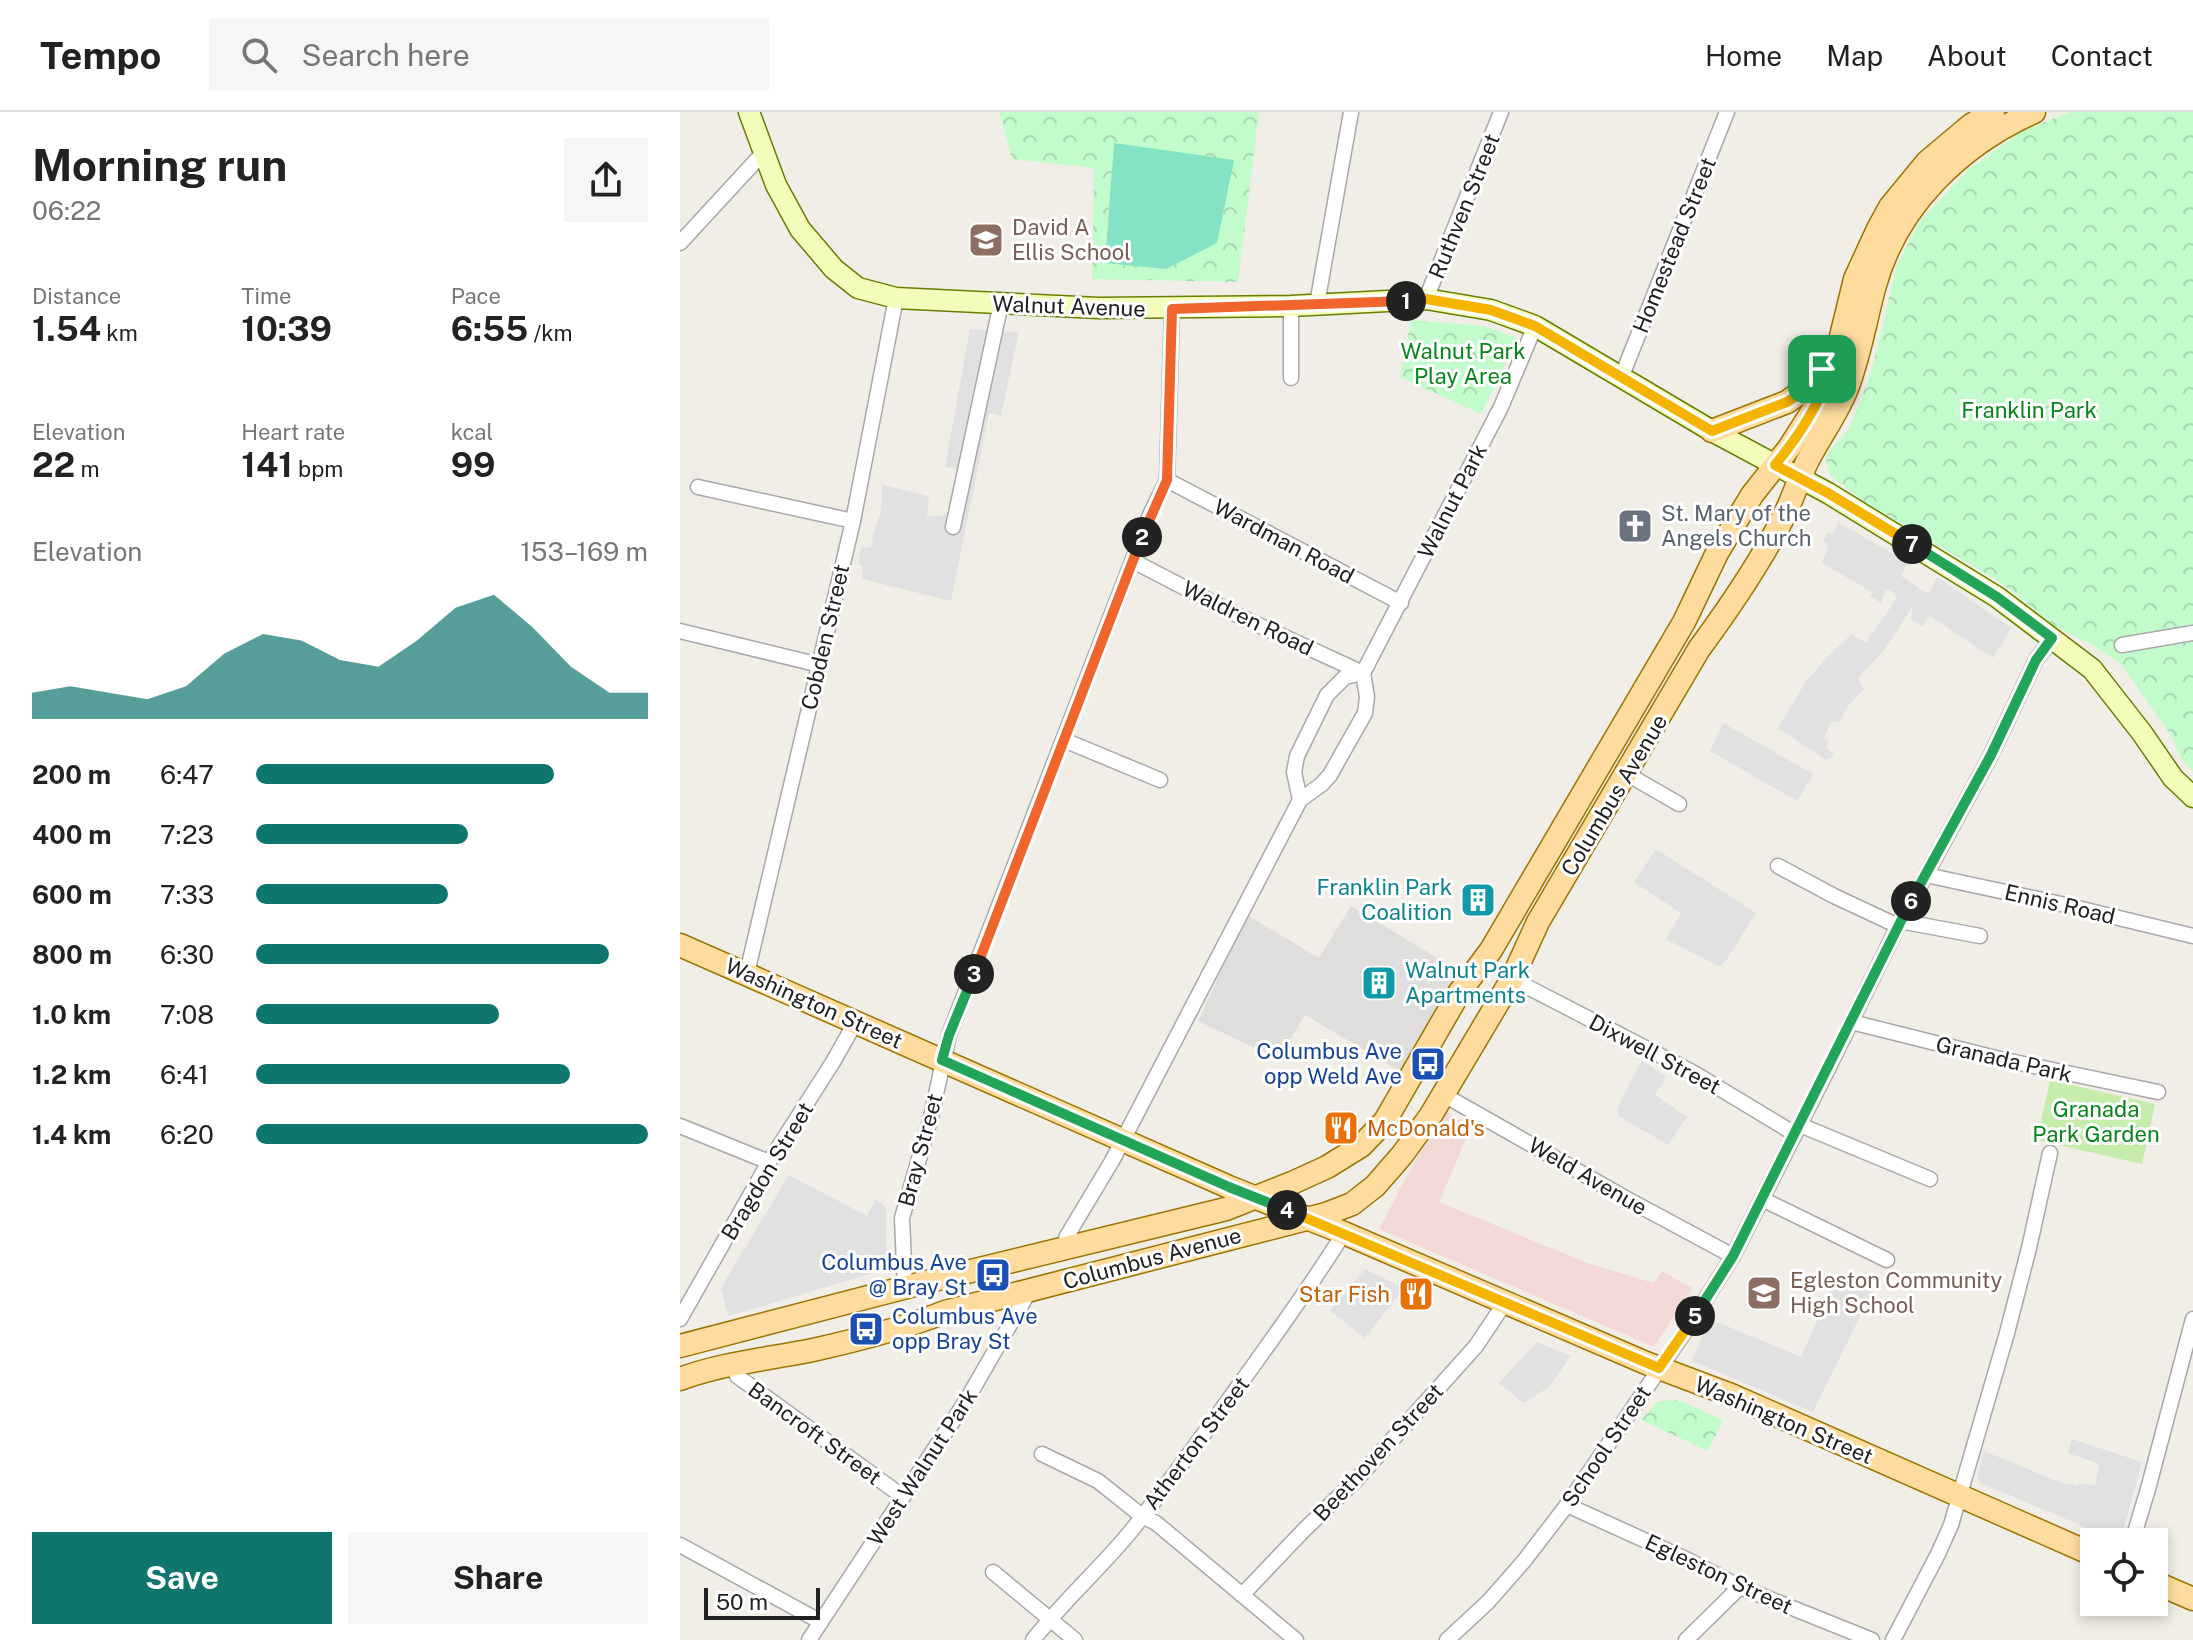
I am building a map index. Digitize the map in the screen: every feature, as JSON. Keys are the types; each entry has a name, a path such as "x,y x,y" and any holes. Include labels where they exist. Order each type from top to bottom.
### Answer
{"main road":[{"name":"Columbus Avenue","path":"680,1346 1226,1209 1341,1159 1366,1142 1385,1121 1459,993 1491,950 1539,870 1684,622 1717,553 1752,495 1798,436 1812,412 1834,365 1855,279 1890,207 1927,162 1993,112"},
{"name":"Columbus Avenue","path":"680,1379 734,1364 813,1350 910,1326 945,1312 1309,1219 1349,1206 1370,1190 1402,1155 1444,1095 1512,979 1538,922 1699,649 1729,609 1778,526 1808,460 1844,394 1859,357 1883,261 1907,217 1923,193 1963,155 2025,114"},
{"path":"1712,431 1798,396 1839,347"},
{"name":"Washington Street","path":"680,945 1256,1198 1659,1368 1731,1395 2080,1549"},
{"path":"2168,1588 2193,1599"}],"street":[{"name":"Walnut Avenue","path":"749,112 776,185 800,229 834,269 858,288 896,298 1099,308 1291,306 1426,299 1491,310 1535,326 1712,431 1841,501 1997,597 2092,669 2173,778 2193,797"},
{"path":"1317,304 1351,112"},
{"name":"Ruthven Street","path":"1426,299 1501,112"},
{"name":"Homestead Street","path":"1621,378 1727,112"},
{"path":"680,243 763,153"},
{"name":"Cobden Street","path":"747,973 853,521 896,298"},
{"path":"953,527 1001,303"},
{"path":"1291,306 1291,378"},
{"path":"1167,480 1172,309"},
{"name":"Walnut Park","path":"1363,673 1501,407 1535,326"},
{"name":"Bray Street","path":"905,1288 902,1218 931,1117 949,1035 1150,515 1167,480"},
{"name":"Wardman Road","path":"1167,480 1401,603"},
{"path":"698,487 853,521"},
{"name":"Waldren Road","path":"1133,561 1241,617 1363,673"},
{"path":"680,631 820,665"},
{"path":"2122,645 2193,633"},
{"name":"School Street","path":"1447,1640 1488,1602 1567,1505 1733,1256 1899,924 1991,755 2036,660 2052,638"},
{"path":"1063,1248 1123,1140 1300,800 1330,775 1365,713 1367,697 1363,673 1340,680 1321,707 1297,756 1294,772 1300,800"},
{"path":"1064,740 1160,780"},
{"path":"1627,774 1679,804"},
{"path":"1778,866 1834,896 1899,924 1980,936"},
{"name":"Ennis Road","path":"1926,875 2193,936"},
{"name":"Dixwell Street","path":"1512,979 1798,1130 1930,1179"},
{"name":"Granada Park","path":"1851,1022 2000,1059 2158,1092"},
{"name":"Bragdon Street","path":"680,1319 769,1162 855,1023"},
{"name":"Weld Avenue","path":"1444,1095 1733,1256"},
{"path":"680,1126 769,1162"},
{"path":"1893,1640 1951,1525 2007,1333 2050,1153"},
{"path":"1762,1199 1887,1260"},
{"name":"Atherton Street","path":"1033,1640 1131,1531 1262,1354 1344,1233"},
{"name":"West Walnut Park","path":"809,1640 966,1401 1030,1290"},
{"name":"Beethoven Street","path":"1242,1595 1356,1480 1476,1346 1506,1301"},
{"path":"2136,1528 2193,1319"},
{"name":"Bancroft Street","path":"734,1364 737,1376 902,1496"},
{"path":"1042,1454 1098,1481 1142,1516 1156,1523 1296,1640"},
{"name":"Egleston Street","path":"1567,1505 1740,1587 1872,1640"},
{"path":"680,1545 821,1622"},
{"path":"993,1572 1075,1640"},
{"path":"1686,1640 1740,1587"}],"shaded area":[{"path":"970,329 1019,332 1001,416 989,413 951,601 862,579 863,566 858,564 861,548 871,547 881,511 882,485 929,496 927,516 941,516 951,510 959,468 945,467"},
{"path":"1839,523 1908,562 1901,576 1923,591 1929,593 1937,577 2011,628 1993,658 1930,616 1922,626 1911,619 1913,606 1885,649 1858,678 1864,689 1848,706 1839,722 1831,722 1824,738 1829,741 1826,747 1834,754 1826,760 1778,728 1805,683 1827,657 1852,634 1866,643 1897,598 1886,589 1881,603 1870,596 1872,592 1822,563 1828,546 1823,540 1828,533 1832,534"},
{"path":"1723,723 1813,774 1797,801 1710,751"},
{"path":"1656,849 1756,913 1725,962 1718,966 1666,939 1681,913 1634,882"},
{"name":"Walnut Park Apartments","path":"1351,906 1459,971 1401,1072 1305,1015 1278,1059 1198,1021 1247,915 1319,958"},
{"path":"1642,1060 1666,1077 1655,1095 1687,1117 1668,1145 1619,1116 1617,1109"},
{"path":"1443,1109 1471,1127 1439,1202 1590,1264 1654,1283 1662,1271 1692,1288 1654,1347 1379,1229"},
{"path":"789,1175 867,1216 876,1199 886,1208 887,1269 728,1316 721,1288"},
{"path":"1365,1269 1404,1288 1365,1338 1330,1311"},
{"path":"1836,1279 1872,1292 1813,1412 1692,1361 1710,1319 1801,1357"},
{"path":"1537,1342 1571,1356 1549,1387 1523,1403 1499,1383"},
{"path":"2072,1439 2142,1462 2124,1528 2087,1528 1981,1483 1977,1476 1984,1451 2062,1483 2095,1486 2099,1464 2068,1453"}],"green space":[{"path":"999,112 1259,112 1238,282 1092,279 1094,168 1012,159"},
{"name":"Franklin Park","path":"2070,112 2193,112 2193,772 2180,757 2173,738 2120,663 2055,626 2003,584 1863,501 1830,475 1825,457 1848,430 1861,400 1874,361 1897,265 1920,221 1970,168 2022,131"},
{"path":"1114,143 1234,160 1217,243 1166,269 1105,263"},
{"name":"Walnut Park Play Area","path":"1411,320 1484,326 1518,338 1481,414 1400,377"},
{"name":"Granada Park Garden","path":"2050,1080 2155,1104 2142,1164 2037,1140"},
{"path":"1673,1400 1723,1420 1708,1451 1641,1420 1657,1402"}],"place":[{"name":"David A Ellis School","path":"986,240"},
{"name":"St. Mary of the Angels Church","path":"1635,526"},
{"name":"Franklin Park Coalition","path":"1478,900"},
{"name":"Walnut Park Apartments","path":"1379,983"},
{"name":"Columbus Ave opp Weld Ave","path":"1428,1064"},
{"name":"McDonald's","path":"1341,1128"},
{"name":"Columbus Ave @ Bray St","path":"993,1275"},
{"name":"Egleston Community High School","path":"1764,1293"},
{"name":"Star Fish","path":"1416,1294"},
{"name":"Columbus Ave opp Bray St","path":"866,1329"}],"route":[{"path":"1426,299 1491,310 1535,326 1712,431 1798,396 1822,369 1839,347 1820,398 1798,436 1775,465 1828,493 1935,558 1997,597 2052,638 2036,660 1991,755 1898,926 1733,1256 1659,1368 1229,1187 942,1060 1100,643 1150,515 1167,480 1172,309 1426,299"}]}
